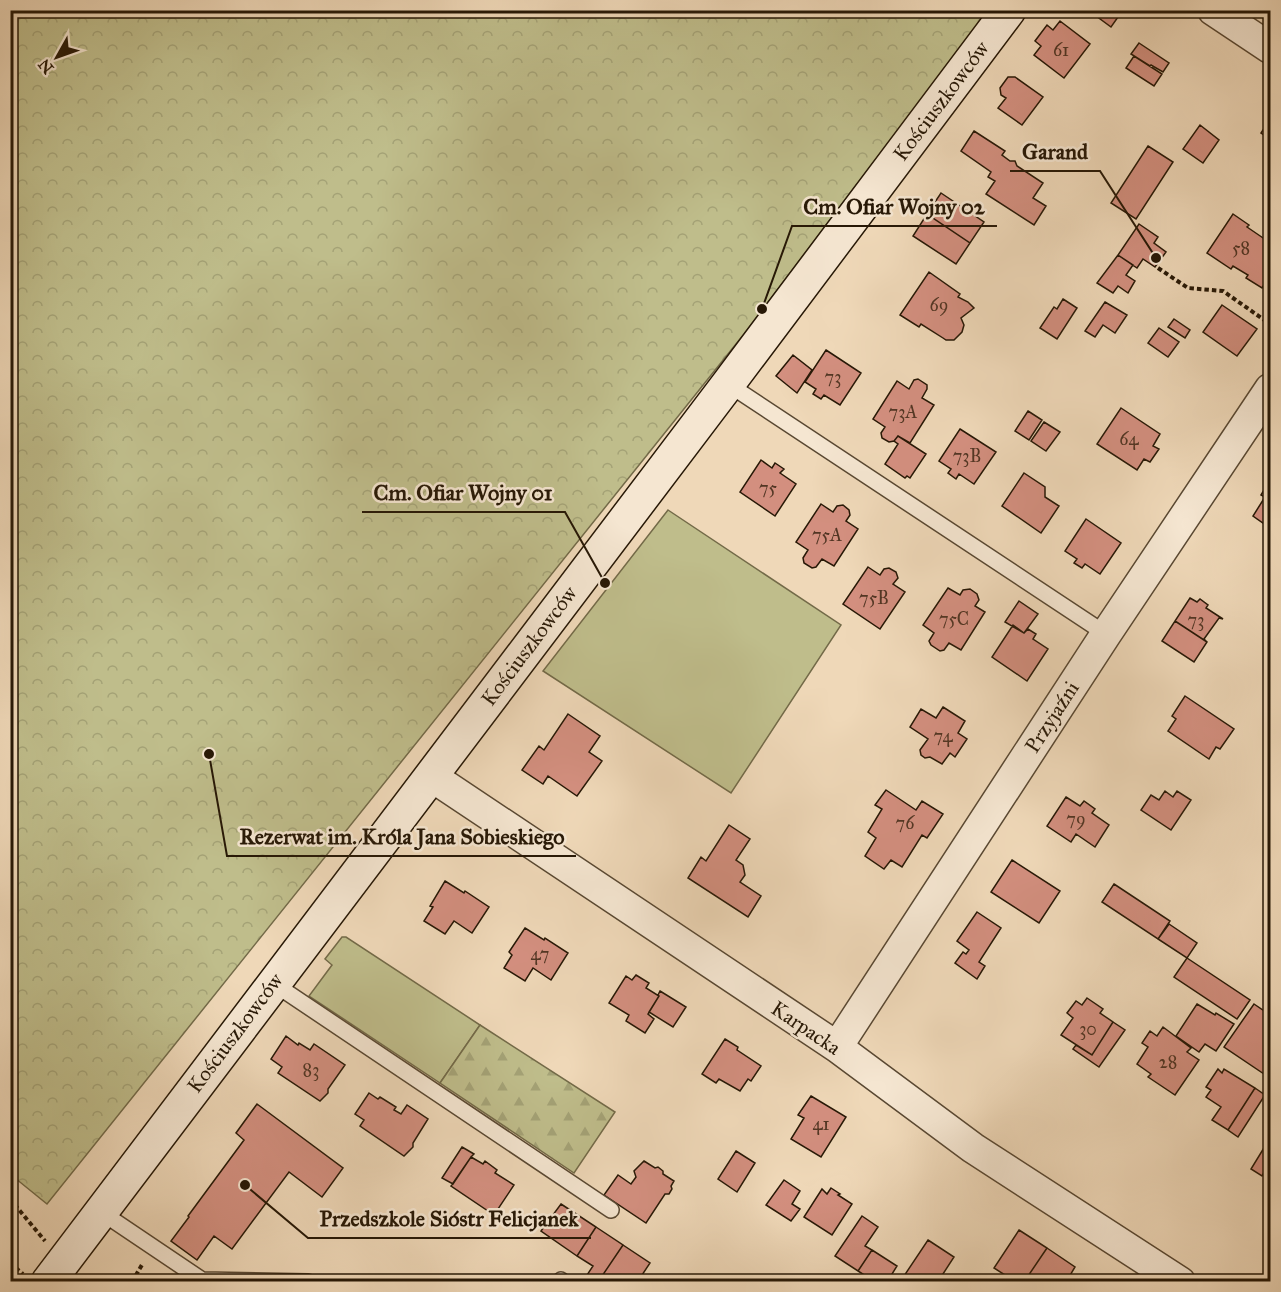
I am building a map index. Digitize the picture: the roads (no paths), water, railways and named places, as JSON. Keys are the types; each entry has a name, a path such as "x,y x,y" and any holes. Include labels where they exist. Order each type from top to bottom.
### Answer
{"street":[{"name":"Kościuszkowców","path":"57,1270 729,384 1009,10"},
{"path":"1213,10 1270,48"},
{"name":"Przyjaźni","path":"837,1047 1106,634 1270,389"},
{"name":"Karpacka","path":"431,776 837,1047 974,1148 1180,1281"}],"lane":[{"path":"729,384 1106,634"},
{"path":"273,983 611,1210"},
{"path":"101,1212 202,1280 308,1281"}],"place":[{"name":"Garand","path":"1156,258"},
{"name":"Cm. Ofiar Wojny 02","path":"762,309"},
{"name":"Cm. Ofiar Wojny 01","path":"605,583"},
{"name":"Rezerwat im. Króla Jana Sobieskiego","path":"209,754"},
{"name":"Przedszkole Sióstr Felicjanek","path":"245,1185"}]}
